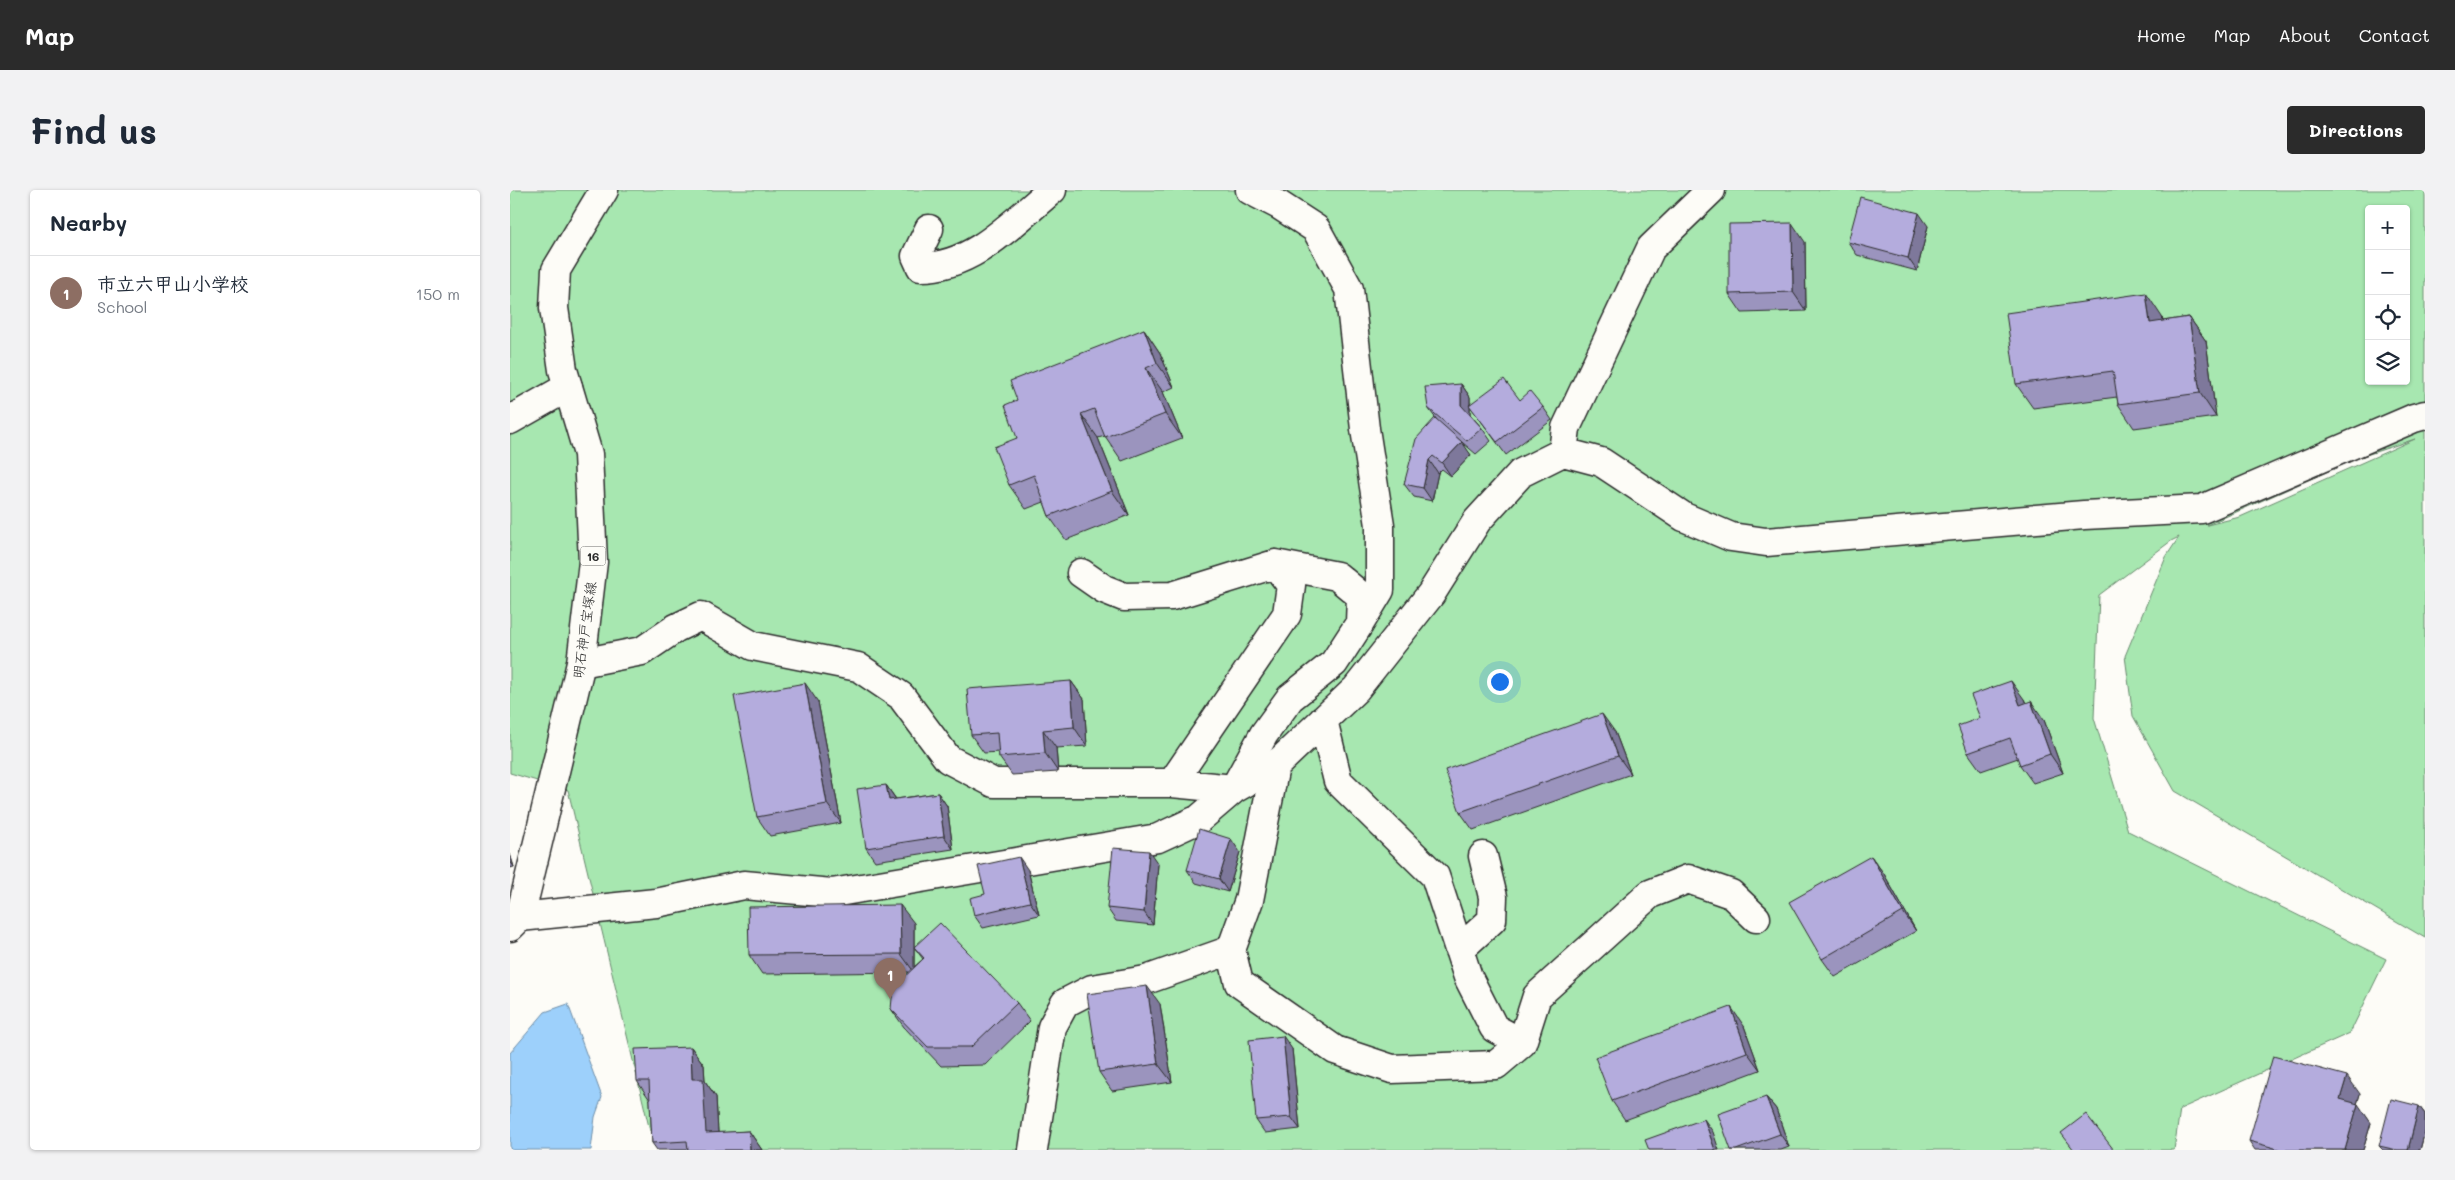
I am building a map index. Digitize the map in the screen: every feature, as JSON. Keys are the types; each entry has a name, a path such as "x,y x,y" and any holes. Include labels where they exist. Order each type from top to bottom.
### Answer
{"street":[{"name":"明石神戸宝塚線","path":"515,922 581,663 593,562 588,454 563,370 554,308 556,270 604,190"},
{"path":"929,229 916,256 922,267 940,267 978,251 1052,190"},
{"path":"1234,789 1264,734 1290,698 1334,663 1380,590 1380,525 1365,429 1349,289 1316,229 1279,205 1250,190"},
{"path":"1563,452 1566,428 1651,248 1711,190"},
{"path":"510,420 568,387"},
{"path":"515,922 656,903 744,885 832,893 1158,838 1199,819 1234,789 1275,766 1356,689 1431,594 1477,521 1521,473 1563,452 1601,462 1684,517 1731,537 1766,542 2084,515 2202,509 2414,418 2425,415"},
{"path":"1081,573 1104,589 1124,597 1172,596 1275,564 1337,576 1361,596 1360,623"},
{"path":"1172,783 1287,614 1291,585 1275,564"},
{"path":"581,663 642,651 676,628 701,616 753,646 858,667 901,696 948,759 994,783 1172,783 1234,789"},
{"path":"1323,720 1338,781 1435,876 1468,977 1494,1028 1522,1044"},
{"path":"1275,766 1249,900 1231,950 1239,983 1336,1050 1392,1070 1496,1065 1522,1044 1537,996 1650,894 1688,879 1731,894 1756,918"},
{"path":"1459,950 1492,920 1493,897 1483,856"},
{"path":"1033,1150 1052,1028 1065,1003 1092,989 1146,980 1231,950"}],"green space":[{"path":"510,190 2425,190 2425,938 2175,791 2133,716 2125,656 2166,557 2179,537 2099,595 2094,718 2128,831 2386,959 2350,1033 2180,1109 2174,1150 674,1150 650,1131 568,790 510,773","holes":["2415,439 2240,517 2207,525 2360,457"]}],"water":[{"path":"568,1004 602,1097 595,1117 591,1150 510,1150 510,1053 545,1012"}],"building":[{"path":"1860,197 1919,213 1908,258 1848,242"},
{"path":"1792,223 1793,292 1729,294 1729,224"},
{"path":"2146,293 2150,323 2189,317 2200,393 2118,404 2113,371 2016,384 2006,313"},
{"path":"1144,329 1157,363 1146,368 1165,414 1105,437 1094,409 1081,414 1112,491 1049,516 1034,475 1009,485 994,447 1017,438 1005,405 1017,400 1010,381"},
{"path":"1504,379 1520,400 1530,391 1543,407 1497,442 1469,405"},
{"path":"1461,384 1461,405 1482,428 1467,441 1428,408 1425,387"},
{"path":"1435,418 1462,442 1442,463 1433,456 1429,460 1423,488 1404,484 1416,439"},
{"path":"1071,681 1074,727 1043,730 1045,753 999,757 997,733 971,735 967,689"},
{"path":"2011,681 2020,705 2031,701 2050,754 2020,765 2010,738 1968,753 1958,726 1980,718 1971,695"},
{"path":"805,683 827,804 757,817 734,696"},
{"path":"1602,714 1618,756 1460,812 1445,770"},
{"path":"886,785 889,800 938,793 944,836 866,848 857,789"},
{"path":"1199,829 1231,839 1219,879 1187,870"},
{"path":"1113,848 1149,851 1144,912 1107,908"},
{"path":"1871,856 1903,912 1822,959 1789,902"},
{"path":"1019,857 1030,902 974,915 970,898 985,894 978,866"},
{"path":"900,905 901,954 749,955 748,907"},
{"path":"940,923 1017,1003 971,1047 928,1047 891,1009 893,988 924,958 914,947"},
{"path":"1147,986 1158,1064 1099,1072 1087,994"},
{"path":"1731,1007 1747,1052 1612,1101 1595,1057"},
{"path":"1283,1036 1291,1117 1256,1120 1249,1040"},
{"path":"691,1047 692,1079 703,1079 706,1133 749,1131 750,1150 688,1150 687,1141 652,1143 649,1081 637,1081 635,1049"},
{"path":"2273,1056 2347,1076 2340,1099 2358,1104 2345,1150 2282,1150 2249,1141"},
{"path":"1766,1097 1780,1134 1736,1150 1731,1150 1718,1114"},
{"path":"2391,1099 2419,1106 2408,1150 2397,1150 2379,1146"},
{"path":"2086,1114 2114,1150 2074,1150 2061,1133"},
{"path":"1704,1119 1715,1150 1649,1150 1645,1140"}],"place":[{"name":"市立六甲山小学校","path":"890,999"}]}
